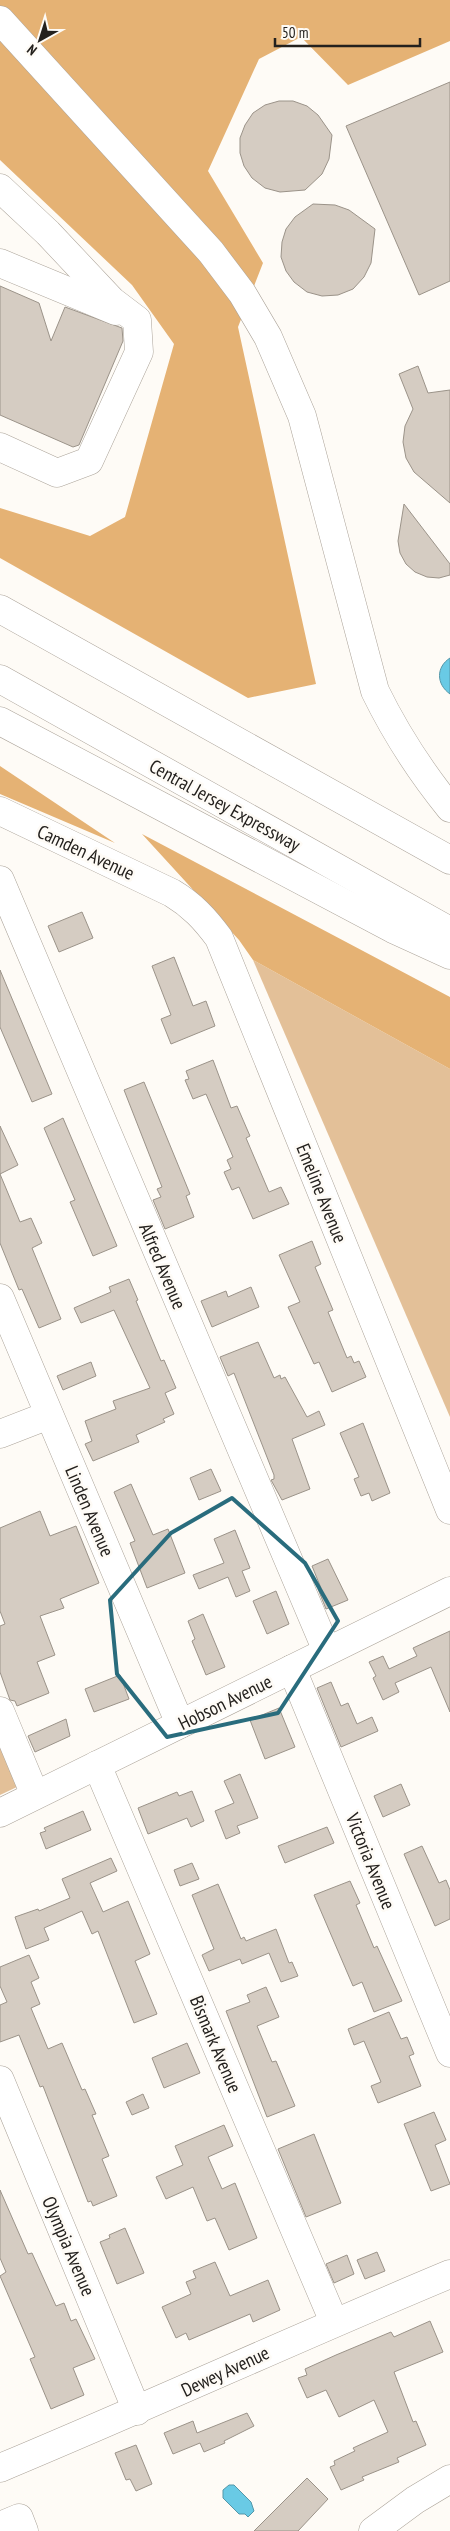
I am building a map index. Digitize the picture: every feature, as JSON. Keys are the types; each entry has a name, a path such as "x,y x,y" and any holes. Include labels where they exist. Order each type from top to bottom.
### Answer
{"main road":[{"path":"0,20 212,252 242,293 268,337 302,416 375,691 404,746 423,775 450,808"},
{"path":"0,188 48,233 112,301 137,320 139,352 89,461 57,473 0,447"},
{"path":"0,263 137,320"},
{"path":"0,609 450,860"},
{"name":"Central Jersey Expressway","path":"0,679 450,931"},
{"path":"0,721 393,929 450,955"},
{"name":"Camden Avenue","path":"0,811 172,893"},
{"name":"Alfred Avenue","path":"0,880 327,1652"},
{"name":"Emeline Avenue","path":"172,893 189,904 206,920 218,938 450,1510"},
{"name":"Linden Avenue","path":"0,1298 180,1724"},
{"path":"0,1434 49,1415"},
{"name":"Hobson Avenue","path":"0,1813 450,1591"},
{"name":"Victoria Avenue","path":"292,1669 450,2053"},
{"path":"0,1711 35,1796"},
{"name":"Bismark Avenue","path":"97,1765 334,2322"},
{"name":"Olympia Avenue","path":"0,2080 137,2411"},
{"name":"Dewey Avenue","path":"0,2468 137,2411 334,2322 450,2274"},
{"path":"374,2531 415,2500 450,2479"},
{"path":"0,2526 19,2518 24,2531"}],"highlighted area":[{"path":"232,1498 305,1563 338,1621 278,1713 167,1737 117,1674 110,1600 171,1533"}],"shaded area":[{"path":"0,0 450,0 450,41 348,85 301,37 259,59 208,171 263,263 238,327 316,684 248,698 0,558 0,508 90,536 125,517 174,344 132,285 0,160"},
{"path":"0,766 115,843 0,794"},
{"path":"142,834 450,997 450,1069 253,960 239,940"},
{"path":"253,960 450,1069 450,1417"},
{"path":"0,1741 19,1786 0,1795"}],"water":[{"path":"450,658 450,694 445,690 440,681 440,671 445,662"},
{"path":"229,2485 234,2485 251,2502 254,2511 248,2517 245,2514 239,2514 223,2498 223,2490"}],"building":[{"path":"450,82 450,281 419,295 346,126"},
{"path":"279,101 293,101 307,106 318,115 332,135 329,159 322,174 305,190 280,192 265,188 252,178 244,166 240,153 240,138 245,125 253,113 265,105"},
{"path":"313,204 335,205 349,210 375,229 371,263 364,277 353,289 338,295 322,296 307,292 294,282 286,271 281,257 282,242 286,229 295,217"},
{"path":"0,286 39,303 51,341 65,307 122,328 123,341 79,445 73,447 0,415"},
{"path":"418,366 428,393 450,390 450,503 414,472 406,458 403,442 405,426 413,409 399,374"},
{"path":"404,504 450,564 450,575 439,578 427,577 415,572 406,564 400,553 398,541"},
{"path":"82,912 93,938 59,952 48,926"},
{"path":"174,957 193,1006 206,1001 215,1026 171,1044 161,1019 171,1015 152,966"},
{"path":"0,970 52,1094 32,1102 0,1027"},
{"path":"213,1060 231,1108 237,1106 250,1136 246,1138 269,1192 281,1187 289,1204 253,1219 239,1187 232,1190 224,1172 231,1169 227,1160 233,1157 206,1094 193,1099 185,1080 189,1079 186,1071"},
{"path":"144,1082 190,1194 186,1196 194,1217 165,1229 153,1200 161,1197 157,1189 162,1187 124,1090"},
{"path":"63,1118 117,1246 93,1256 70,1202 75,1200 44,1128"},
{"path":"0,1126 18,1165 0,1174"},
{"path":"0,1174 20,1222 31,1218 42,1243 32,1248 61,1319 39,1328 22,1289 19,1290 0,1243"},
{"path":"312,1241 321,1264 315,1267 333,1310 328,1312 347,1358 351,1356 354,1363 359,1361 366,1377 332,1392 319,1362 314,1364 288,1307 300,1302 279,1255"},
{"path":"129,1279 161,1361 164,1360 176,1388 165,1393 174,1414 163,1419 165,1422 136,1435 139,1442 93,1461 85,1444 92,1441 85,1421 116,1409 113,1401 150,1388 114,1310 81,1323 74,1308 111,1292 109,1287"},
{"path":"251,1287 259,1307 212,1327 201,1301 226,1291 228,1297"},
{"path":"258,1342 274,1378 280,1375 281,1379 285,1377 307,1417 319,1411 325,1425 292,1439 310,1489 282,1500 271,1480 274,1479 274,1475 234,1373 228,1376 220,1357"},
{"path":"91,1362 96,1376 63,1390 57,1376"},
{"path":"363,1423 390,1493 372,1501 369,1493 361,1496 354,1479 359,1477 340,1433"},
{"path":"211,1469 221,1491 199,1500 190,1478"},
{"path":"131,1484 153,1535 168,1529 185,1573 147,1588 130,1543 135,1541 114,1492"},
{"path":"40,1511 50,1536 76,1526 99,1583 60,1599 64,1608 40,1616 55,1655 37,1662 49,1693 17,1706 15,1701 10,1700 0,1672 0,1626 5,1624 0,1611 0,1528"},
{"path":"235,1530 250,1568 242,1571 250,1591 236,1597 228,1577 199,1589 193,1575 224,1563 214,1539"},
{"path":"328,1559 348,1600 326,1609 318,1589 321,1588 312,1566"},
{"path":"276,1591 289,1624 267,1634 253,1601"},
{"path":"203,1614 225,1667 206,1675 192,1641 195,1639 188,1621"},
{"path":"450,1631 450,1712 431,1667 395,1683 399,1692 383,1700 373,1678 376,1676 369,1662 383,1656 389,1669 417,1656 413,1648"},
{"path":"120,1675 129,1699 94,1712 85,1689"},
{"path":"331,1682 341,1706 348,1703 357,1724 372,1717 378,1731 341,1747 317,1688"},
{"path":"279,1708 295,1747 265,1759 250,1720"},
{"path":"66,1719 70,1736 35,1752 28,1736"},
{"path":"240,1774 258,1818 237,1826 240,1833 226,1839 215,1811 234,1803 224,1781"},
{"path":"401,1784 410,1805 383,1817 374,1796"},
{"path":"192,1791 204,1821 191,1827 187,1818 148,1834 138,1808 177,1792 179,1796"},
{"path":"83,1811 91,1830 46,1849 40,1833 46,1831 44,1828"},
{"path":"327,1827 334,1843 285,1863 278,1846"},
{"path":"422,1846 439,1883 446,1880 450,1890 450,1919 435,1926 404,1854"},
{"path":"111,1858 117,1871 90,1883 103,1912 128,1901 150,1954 135,1961 157,2014 134,2023 98,1931 92,1934 82,1911 44,1928 49,1940 26,1949 15,1917 38,1909 39,1911 70,1898 62,1879"},
{"path":"192,1863 199,1879 180,1886 174,1870"},
{"path":"350,1881 360,1903 356,1905 374,1948 377,1946 402,2001 374,2012 362,1982 353,1986 314,1895"},
{"path":"218,1884 241,1939 244,1937 246,1941 276,1929 289,1963 292,1962 298,1976 281,1982 269,1953 242,1964 240,1959 209,1971 202,1955 214,1949 192,1895"},
{"path":"29,1955 39,1978 31,1982 40,2004 31,2008 48,2049 62,2043 82,2090 85,2089 96,2114 92,2115 109,2156 102,2159 117,2196 93,2206 91,2201 88,2202 43,2086 40,2087 19,2035 0,2042 0,2005 7,2002 0,1986 0,1967"},
{"path":"266,1987 279,2017 257,2026 272,2062 276,2061 295,2106 267,2117 226,2011 250,2002 247,1995"},
{"path":"389,2012 401,2039 407,2037 414,2054 409,2056 421,2086 378,2103 371,2086 381,2082 364,2041 354,2045 348,2029"},
{"path":"187,2043 200,2073 164,2088 152,2058"},
{"path":"143,2094 149,2108 132,2115 126,2102"},
{"path":"434,2112 446,2140 435,2145 450,2184 431,2191 404,2124"},
{"path":"224,2125 233,2146 208,2157 222,2189 235,2183 257,2238 229,2250 215,2218 207,2221 193,2187 166,2199 156,2177 183,2165 175,2146"},
{"path":"314,2134 341,2203 306,2217 278,2149"},
{"path":"0,2190 28,2254 32,2253 56,2306 64,2303 71,2321 76,2319 95,2359 73,2368 84,2395 51,2409 30,2359 35,2357 0,2276 6,2272 0,2258"},
{"path":"125,2228 144,2273 117,2284 100,2242 110,2238 109,2235"},
{"path":"377,2252 385,2271 365,2279 357,2260"},
{"path":"347,2255 354,2274 334,2283 326,2264"},
{"path":"215,2262 230,2296 268,2280 280,2310 253,2322 250,2314 189,2340 186,2333 176,2338 162,2307 191,2294 186,2282 196,2278 193,2271"},
{"path":"430,2321 443,2352 394,2372 413,2422 416,2421 426,2445 397,2458 399,2462 362,2477 364,2480 341,2490 330,2467 335,2465 334,2461 355,2451 353,2448 388,2432 374,2400 339,2417 326,2390 307,2398 298,2378 307,2375 305,2369 336,2355 391,2332 394,2337"},
{"path":"247,2413 254,2426 224,2441 225,2443 204,2452 200,2443 173,2454 164,2433 193,2421 197,2433"},
{"path":"136,2445 152,2484 136,2491 130,2479 126,2480 115,2453"},
{"path":"307,2478 328,2499 298,2531 254,2531"}]}
